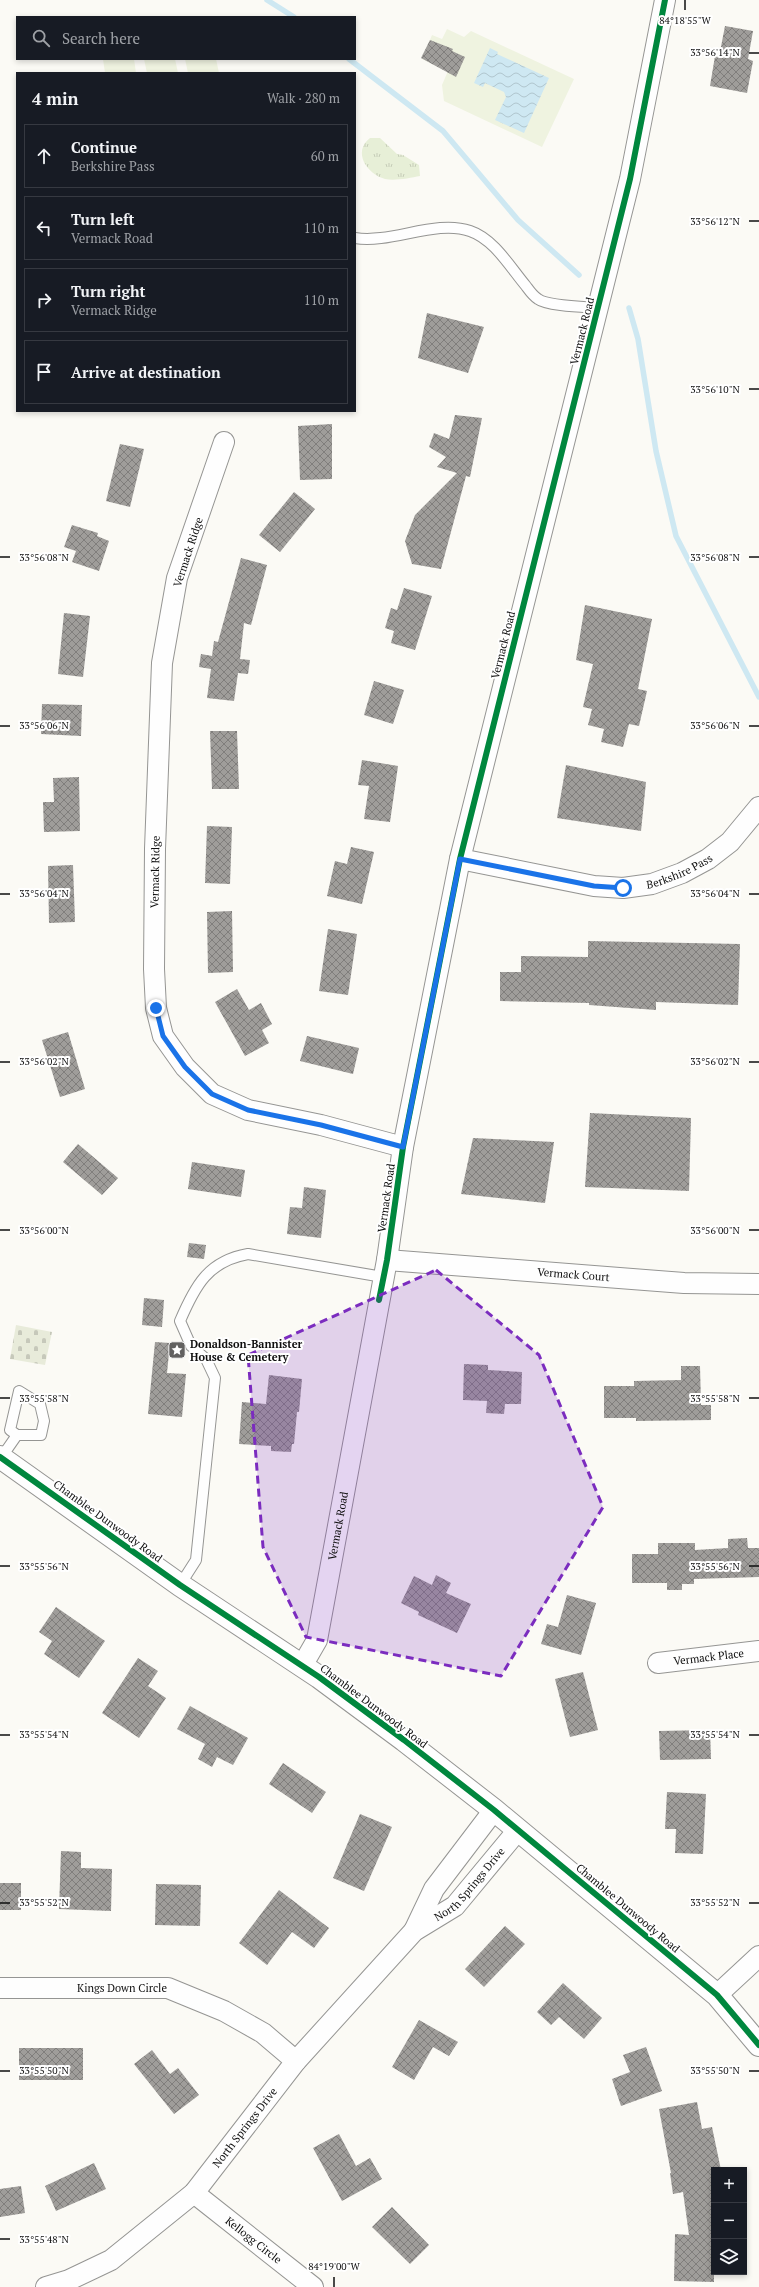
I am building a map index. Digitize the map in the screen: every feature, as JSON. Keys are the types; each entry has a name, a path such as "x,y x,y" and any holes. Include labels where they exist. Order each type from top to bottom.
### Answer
{"street":[{"name":"Vermack Road","path":"302,1666 317,1640 385,1269 403,1147 460,859 630,179 665,0"},
{"name":"Vermack Ridge","path":"224,442 177,578 162,663 155,849 154,969 156,1008 163,1036 185,1067 212,1094 241,1107 321,1125 403,1147"},
{"name":"Berkshire Pass","path":"460,859 594,886 623,888 652,884 682,873 708,859 730,842 759,807"},
{"name":"Vermack Court","path":"385,1269 684,1283 759,1284"},
{"name":"Chamblee Dunwoody Road","path":"1,1458 180,1585 302,1666 404,1740 494,1810 717,1995 759,2045"},
{"name":"Vermack Place","path":"658,1663 759,1651"},
{"name":"North Springs Drive","path":"414,1931 434,1889 494,1810"},
{"name":"North Springs Drive","path":"46,2287 69,2280 111,2260 194,2193 296,2061 414,1931 455,1906 518,1830"},
{"path":"717,1995 759,1956"},
{"name":"Kings Down Circle","path":"0,1988 168,1988 224,2011 263,2033 296,2061"},
{"name":"Kellogg Circle","path":"194,2193 313,2287"}],"lane":[{"path":"356,238 367,240 384,239 441,229 456,228 470,231 486,239 538,300 572,307 598,308"},
{"path":"180,1585 196,1560 215,1378 206,1359 191,1346 180,1321 189,1300 210,1270 230,1257 248,1254 385,1269"},
{"path":"19,1391 40,1404 44,1421 41,1435 17,1435 10,1430 19,1391"},
{"path":"1,1458 17,1435"}],"highlighted area":[{"path":"436,1270 539,1355 603,1507 501,1676 306,1637 263,1547 248,1355"}],"green space":[{"path":"447,29 464,37 471,31 574,79 542,147 444,101 442,85 448,71 422,59 432,35 442,39"},
{"path":"103,60 134,60 136,72 105,72"},
{"path":"144,60 175,60 178,72 147,72"},
{"path":"185,60 216,60 219,72 188,72"},
{"path":"370,138 380,138 397,154 403,155 419,165 420,176 389,180 378,176 368,168 362,156 362,150"},
{"path":"16,1325 52,1332 45,1365 10,1359"}],"water":[{"path":"490,48 498,52 497,54 549,78 524,133 495,120 506,97 504,92 485,83 483,87 474,83"}],"building":[{"path":"725,26 753,31 748,59 753,61 747,93 710,86 715,56 719,57"},
{"path":"430,40 453,49 452,51 465,57 456,77 421,58"},
{"path":"427,313 484,327 468,373 418,358"},
{"path":"455,415 482,418 470,477 466,476 441,569 412,564 405,541 415,515 457,473 437,467 446,457 429,447 434,433 449,439"},
{"path":"332,424 332,479 300,480 298,426"},
{"path":"120,444 144,449 130,507 106,501"},
{"path":"294,492 315,509 280,552 259,535"},
{"path":"72,525 98,533 97,536 109,541 99,571 72,562 76,551 64,547"},
{"path":"241,558 267,565 251,625 244,623 240,659 250,660 248,674 238,673 234,701 207,698 211,669 199,667 201,654 212,656 214,641 218,642"},
{"path":"404,588 432,596 415,650 391,643 394,631 385,628 391,608 397,610"},
{"path":"585,605 652,619 638,689 647,691 639,726 629,724 623,747 601,742 604,729 588,725 592,709 583,707 593,664 576,660"},
{"path":"64,613 90,616 83,677 58,674"},
{"path":"374,681 404,690 393,724 364,715"},
{"path":"42,704 82,705 81,736 41,734"},
{"path":"210,731 237,731 239,789 212,789"},
{"path":"362,760 398,766 390,822 364,819 369,786 358,785"},
{"path":"566,765 646,782 641,831 557,818"},
{"path":"79,777 80,831 44,832 43,802 54,802 53,778"},
{"path":"207,826 232,827 230,884 205,883"},
{"path":"351,847 374,852 362,904 327,896 335,861 347,864"},
{"path":"73,865 75,922 49,923 48,866"},
{"path":"232,911 233,972 208,973 207,912"},
{"path":"328,929 357,934 348,995 319,991"},
{"path":"588,941 740,944 738,1005 656,1002 656,1010 589,1005 589,1003 500,1001 500,972 521,972 521,956 588,957"},
{"path":"237,989 249,1010 261,1003 272,1024 262,1030 269,1043 245,1056 215,1002"},
{"path":"68,1032 85,1089 60,1097 42,1040"},
{"path":"307,1036 359,1048 353,1074 300,1061"},
{"path":"590,1113 691,1118 689,1191 585,1187"},
{"path":"473,1138 554,1142 545,1203 461,1194"},
{"path":"78,1144 118,1178 102,1195 63,1162"},
{"path":"192,1162 245,1170 241,1197 188,1189"},
{"path":"304,1187 326,1190 321,1238 287,1234 290,1207 302,1208"},
{"path":"189,1243 206,1245 204,1259 187,1257"},
{"path":"144,1298 164,1300 162,1327 142,1325"},
{"path":"155,1342 170,1343 167,1373 186,1374 182,1417 148,1414"},
{"path":"464,1364 488,1365 488,1370 522,1372 521,1404 505,1404 504,1414 486,1413 487,1401 463,1400"},
{"path":"681,1366 700,1366 701,1405 711,1405 711,1420 636,1421 636,1418 604,1418 604,1386 634,1386 634,1381 681,1380"},
{"path":"269,1375 302,1379 299,1412 297,1412 294,1444 292,1444 291,1452 271,1451 271,1446 239,1444 242,1402 266,1404"},
{"path":"747,1538 748,1548 759,1548 759,1577 694,1579 694,1584 682,1584 682,1590 667,1590 667,1583 632,1583 632,1554 658,1554 658,1543 695,1543 695,1550 728,1548 728,1539"},
{"path":"436,1575 451,1583 446,1593 471,1604 457,1633 418,1615 419,1612 401,1603 414,1576 432,1585"},
{"path":"567,1595 596,1603 581,1655 541,1644 547,1624 558,1627"},
{"path":"56,1607 105,1641 79,1678 44,1654 52,1641 39,1632"},
{"path":"138,1658 158,1671 148,1686 166,1698 139,1738 102,1713"},
{"path":"583,1672 598,1730 570,1737 555,1679"},
{"path":"190,1706 248,1738 233,1765 217,1757 212,1767 198,1759 205,1744 177,1729"},
{"path":"710,1730 711,1759 660,1760 659,1731"},
{"path":"283,1763 326,1792 312,1813 269,1784"},
{"path":"667,1792 706,1794 703,1854 675,1853 676,1829 665,1829"},
{"path":"360,1814 392,1827 364,1891 333,1878"},
{"path":"61,1851 81,1852 81,1868 112,1869 111,1911 59,1909"},
{"path":"0,1883 21,1883 21,1910 0,1910"},
{"path":"156,1884 201,1885 200,1926 155,1925"},
{"path":"279,1890 329,1928 314,1948 292,1932 267,1965 239,1943"},
{"path":"505,1926 525,1944 484,1987 465,1969"},
{"path":"563,1983 602,2018 584,2039 559,2017 551,2025 537,2012"},
{"path":"419,2020 458,2042 449,2056 433,2047 414,2080 392,2067"},
{"path":"646,2047 662,2091 621,2106 612,2079 630,2072 623,2055"},
{"path":"19,2048 83,2048 83,2080 19,2080"},
{"path":"152,2050 170,2074 178,2068 199,2095 174,2114 134,2064"},
{"path":"697,2102 702,2129 712,2127 720,2167 711,2167 711,2275 714,2275 714,2282 674,2281 675,2234 689,2235 683,2192 673,2194 671,2173 659,2109"},
{"path":"339,2134 356,2166 370,2158 382,2179 342,2201 313,2148"},
{"path":"94,2163 106,2189 56,2211 45,2186"},
{"path":"21,2186 25,2213 0,2217 0,2189"},
{"path":"392,2207 429,2245 410,2264 372,2227"}],"waterway":[{"path":"267,0 292,16"},
{"path":"350,60 443,131 518,220 579,275"},
{"path":"629,308 638,339 656,451 676,536 759,697"}],"cycle path":[{"path":"379,1300 387,1260 403,1147 460,859 630,179 665,0"},
{"path":"0,1457 180,1585 319,1677 404,1740 494,1810 717,1995 759,2045"}],"place":[{"name":"Donaldson-Bannister House & Cemetery","path":"177,1350"}],"route":[{"path":"156,1008 163,1036 185,1067 212,1094 248,1110 321,1125 403,1147 460,859 594,886 623,888"}]}
